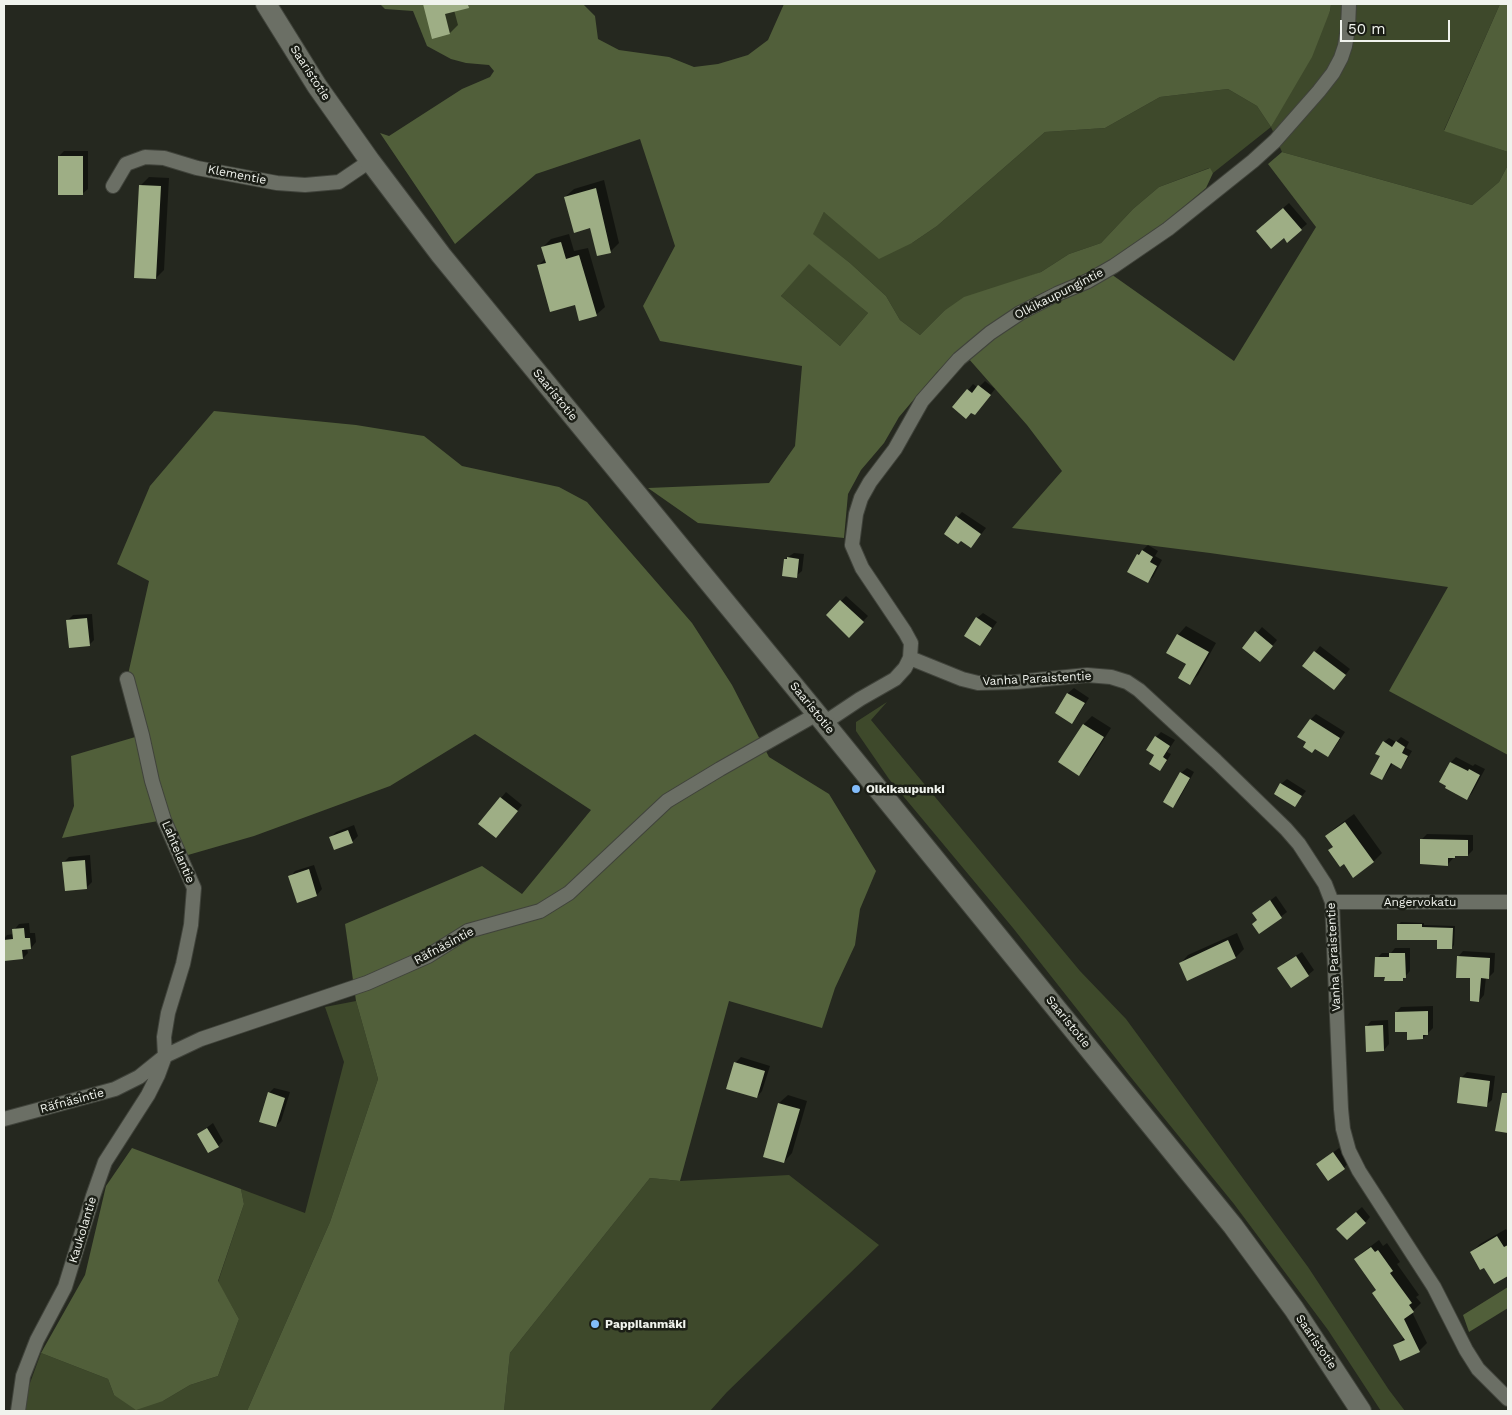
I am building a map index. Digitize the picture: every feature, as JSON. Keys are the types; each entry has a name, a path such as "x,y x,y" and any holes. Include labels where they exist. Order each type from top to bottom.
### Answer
{"main road":[{"name":"Saaristotie","path":"266,4 317,86 441,255 1233,1226 1294,1309 1361,1411"}],"street":[{"name":"Olkikaupungintie","path":"910,658 911,643 862,568 852,545 856,514 861,498 870,482 895,449 922,400 959,359 990,333 1020,312 1088,281 1114,266 1168,229 1253,162 1275,141 1333,73 1341,58 1348,28 1349,4"},
{"name":"Klementie","path":"112,186 126,164 144,157 164,158 197,168 277,183 305,185 339,182 370,160"},
{"path":"820,719 896,679 910,658"},
{"name":"Vanha Paraistentie","path":"910,658 962,679 978,683 1016,682 1086,675 1111,677 1127,682 1140,690 1286,829 1299,844 1325,884 1332,902 1341,1110 1343,1129 1349,1151 1359,1171 1434,1287 1466,1350 1478,1369 1508,1399"},
{"name":"Lahtelantie","path":"127,679 164,820 194,888 191,925 185,954 168,1013 164,1036 165,1056"},
{"name":"Räfnäsintie","path":"4,1119 115,1089 139,1077 165,1056 201,1039 367,983 428,956 468,931 540,911 569,893 667,801 720,769 820,719"},
{"name":"Angervokatu","path":"1332,902 1508,902"},
{"name":"Kaukolantie","path":"18,1411 23,1376 37,1340 65,1287 105,1162 148,1095 165,1056"}],"green space":[{"path":"380,4 583,4 595,16 598,39 619,50 669,57 694,67 718,64 748,55 768,40 784,4 1331,4 1312,57 1271,127 1257,106 1228,89 1160,97 1105,128 1045,132 937,226 912,243 879,259 824,212 813,234 850,263 886,296 900,320 920,335 944,311 964,297 1041,272 1069,254 1101,243 1133,209 1159,187 1210,168 1213,173 1206,188 1163,224 1121,255 1038,295 1007,314 981,332 937,372 899,417 884,443 861,470 848,494 844,538 698,523 648,488 769,483 795,446 802,366 660,341 643,306 675,246 640,139 536,174 455,244 380,133 389,136 462,89 490,77 494,71 489,65 466,63 451,59 427,46 413,11 385,9","holes":["809,264 868,313 840,346 781,296"]},
{"path":"1331,4 1500,4 1444,130 1508,152 1508,165 1499,182 1472,205 1282,152 1271,127 1330,11"},
{"path":"1500,4 1508,4 1508,152 1444,131"},
{"path":"1228,89 1257,106 1271,127 1213,173 1209,168 1159,187 1133,209 1101,243 1069,254 1041,272 944,311 920,335 900,320 886,296 850,263 812,234 824,212 912,243 937,226 1045,132 1105,128 1160,97"},
{"path":"1282,152 1472,205 1499,182 1508,165 1508,755 1389,691 1448,587 1210,553 1012,528 1062,471 1027,425 968,358 1015,323 1079,293 1111,274 1234,361 1316,227 1268,164"},
{"path":"809,263 868,313 840,346 781,296"},
{"path":"214,411 356,425 424,436 462,466 559,487 587,502 692,623 732,685 769,757 829,794 876,871 860,909 855,945 835,988 822,1028 729,1001 680,1181 650,1178 510,1353 504,1411 247,1411 330,1222 378,1079 356,1001 345,924 482,866 522,894 591,810 475,734 390,786 254,836 181,857 164,820 62,838 74,806 71,756 142,735 127,679 149,581 117,564 150,486"},
{"path":"887,702 871,720 1080,971 1126,1019 1308,1267 1389,1390 1405,1411 1381,1411 1328,1330 1234,1204 1013,928 889,779 856,731 856,722"},
{"path":"356,1001 378,1079 330,1222 247,1411 25,1411 27,1391 41,1353 108,1379 114,1395 163,1401 190,1385 218,1376 239,1319 218,1282 244,1204 241,1189 305,1213 344,1062 325,1007"},
{"path":"132,1148 241,1189 244,1204 218,1281 239,1319 218,1376 190,1385 163,1401 136,1410 114,1395 108,1379 41,1353 85,1275 106,1186"},
{"path":"789,1175 879,1245 727,1392 710,1411 504,1411 510,1353 650,1178 680,1181"},
{"path":"1508,1287 1508,1308 1469,1332 1463,1315"}],"building":[{"path":"423,4 468,4 469,8 445,14 450,34 432,39"},
{"path":"58,156 83,156 83,195 58,195"},
{"path":"139,185 161,186 156,279 134,278"},
{"path":"596,188 611,253 597,256 590,228 574,233 564,197"},
{"path":"1283,208 1302,230 1287,243 1284,238 1271,249 1256,231"},
{"path":"561,242 566,259 579,255 597,316 579,321 575,305 550,312 537,265 546,263 541,247"},
{"path":"978,385 991,395 975,415 971,413 966,419 952,407 967,389 972,393"},
{"path":"956,516 981,534 971,548 961,541 958,544 944,534"},
{"path":"1142,550 1153,557 1150,562 1157,566 1148,583 1127,572 1137,554 1139,555"},
{"path":"787,557 799,559 797,578 782,576 784,559 787,559"},
{"path":"840,600 864,622 849,638 826,615"},
{"path":"976,617 992,628 980,646 964,636"},
{"path":"87,618 90,646 69,648 66,620"},
{"path":"1255,631 1273,646 1260,662 1242,648"},
{"path":"1177,634 1209,652 1190,685 1178,678 1186,664 1166,653"},
{"path":"1314,651 1346,675 1334,690 1302,666"},
{"path":"1067,693 1085,703 1072,724 1055,713"},
{"path":"1310,719 1340,738 1328,757 1315,749 1312,753 1303,747 1306,742 1297,737"},
{"path":"1083,724 1104,737 1079,776 1058,762"},
{"path":"1155,736 1170,746 1163,757 1167,760 1160,771 1149,764 1154,755 1146,750"},
{"path":"1383,741 1392,747 1396,741 1405,747 1402,753 1408,756 1401,769 1391,763 1382,780 1370,774 1380,756 1375,754"},
{"path":"1450,762 1480,775 1467,800 1445,788 1446,786 1439,782"},
{"path":"1180,772 1190,778 1173,808 1163,802"},
{"path":"1280,783 1302,796 1295,807 1274,794"},
{"path":"500,797 518,811 496,838 478,824"},
{"path":"1345,822 1374,862 1353,878 1344,864 1340,867 1328,850 1333,847 1325,836"},
{"path":"348,830 353,843 334,850 329,837"},
{"path":"1420,839 1468,840 1468,856 1448,858 1448,866 1420,864"},
{"path":"85,860 87,889 65,891 62,862"},
{"path":"309,869 317,896 297,903 288,876"},
{"path":"1270,900 1282,918 1259,934 1252,924 1257,920 1252,913"},
{"path":"1397,924 1422,924 1422,927 1453,928 1452,949 1437,949 1437,940 1397,940"},
{"path":"24,928 25,938 30,938 31,949 22,950 23,959 4,961 4,940 13,939 12,929"},
{"path":"1228,940 1236,958 1187,981 1179,963"},
{"path":"1389,953 1405,953 1406,978 1403,978 1403,981 1384,981 1385,977 1374,977 1375,957 1389,957"},
{"path":"1296,956 1309,976 1291,988 1277,968"},
{"path":"1457,956 1490,958 1489,979 1481,978 1479,1002 1470,1001 1470,978 1456,978"},
{"path":"1428,1011 1428,1035 1423,1035 1423,1039 1407,1040 1407,1032 1395,1032 1395,1012"},
{"path":"1383,1025 1384,1051 1366,1052 1365,1026"},
{"path":"734,1062 765,1071 757,1098 726,1089"},
{"path":"1460,1077 1490,1081 1487,1107 1457,1103"},
{"path":"268,1092 285,1098 276,1127 259,1122"},
{"path":"1502,1093 1508,1093 1508,1133 1495,1131"},
{"path":"778,1103 800,1109 784,1163 763,1157"},
{"path":"207,1128 219,1147 208,1153 197,1134"},
{"path":"1333,1152 1345,1169 1328,1181 1316,1164"},
{"path":"1356,1212 1366,1223 1347,1240 1336,1229"},
{"path":"1497,1236 1504,1247 1508,1245 1508,1276 1494,1284 1484,1268 1480,1270 1470,1252"},
{"path":"1371,1247 1375,1252 1378,1250 1393,1271 1390,1273 1412,1303 1409,1305 1414,1312 1404,1319 1420,1352 1400,1361 1393,1345 1405,1340 1372,1293 1376,1290 1354,1259"}],"place":[{"name":"Olkikaupunki","path":"856,789"},
{"name":"Pappilanmäki","path":"595,1324"}]}
